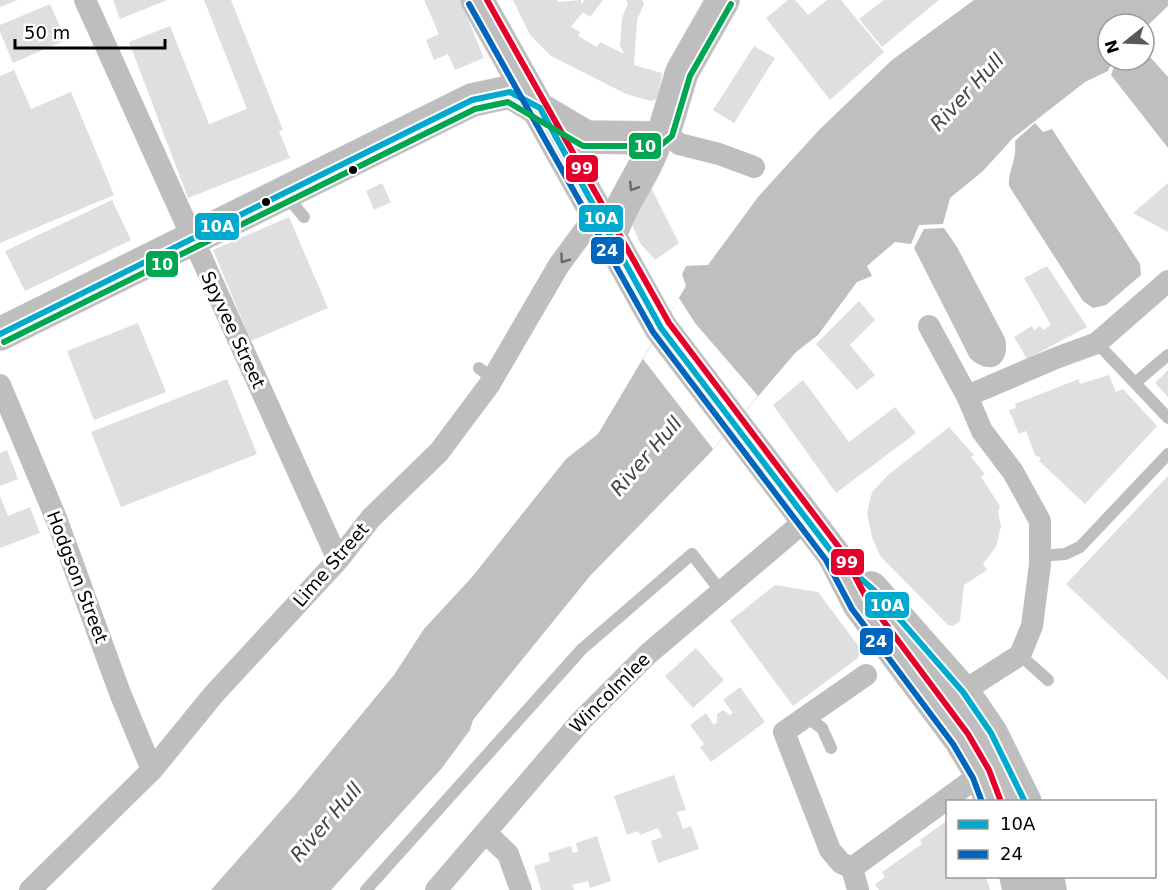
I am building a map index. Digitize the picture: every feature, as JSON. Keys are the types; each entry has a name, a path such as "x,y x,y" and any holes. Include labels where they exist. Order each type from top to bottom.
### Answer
{"main road":[{"path":"477,0 540,108 662,328 834,555 859,604 950,700 991,734 1024,800"},
{"path":"491,0 540,108"},
{"path":"604,224 618,210 649,161 682,72 723,0"},
{"path":"0,334 192,240 294,205 472,100 510,92 586,137 660,135"},
{"path":"950,700 986,788"}],"street":[{"name":"Spyvee Street","path":"85,0 338,560"},
{"path":"660,135 679,144 719,154 754,167"},
{"name":"Lime Street","path":"30,890 152,770 214,694 338,560 371,518 439,452 486,373 528,322 559,265 604,224"},
{"path":"967,396 1056,358 1097,344 1168,281"},
{"path":"929,326 967,396 982,431 1013,472 1040,521 1040,556 1032,626 1020,655 950,700"},
{"name":"Hodgson Street","path":"0,385 56,518 120,693 152,770"},
{"name":"Wincolmlee","path":"436,890 581,721 648,654 807,519"},
{"path":"852,868 841,863 830,850 784,732 866,675"},
{"path":"966,800 986,788"},
{"path":"852,868 946,812"},
{"path":"486,833 508,854 521,890"},
{"path":"852,868 858,890"}],"lane":[{"path":"1097,344 1168,418"},
{"path":"1135,383 1168,355"},
{"path":"1040,556 1065,554 1080,547 1168,454"},
{"path":"366,890 582,649 692,554 722,593"},
{"path":"1020,655 1048,680"},
{"path":"806,717 822,728 831,748"}],"water":[{"name":"River Hull","path":"974,0 1168,0 1168,6 1156,18 1156,12 1096,12 1096,72 1106,72 1085,82 1013,138 983,171 950,198 943,224 919,225 911,244 895,242 867,266 872,276 857,282 818,335 796,352 709,454 590,576 473,720 470,730 442,768 331,890 211,890 294,796 394,675 424,629 472,577 566,459 598,434 686,286 682,274 686,266 708,265 758,197 819,130 892,60"},
{"path":"1156,64 1168,77 1168,148 1111,75 1112,72 1156,72"},
{"path":"1035,123 1043,132 1052,129 1140,264 1141,275 1106,305 1093,308 1083,301 1009,186 1015,155 1015,141"},
{"path":"944,228 957,247 1005,338 1005,355 997,365 985,367 970,358 914,248 924,229"}],"pier":[{"path":"679,298 695,323 758,396 713,449 643,359"}],"building":[{"path":"0,0 18,0 0,7"},
{"path":"113,0 167,0 120,19"},
{"path":"204,0 231,0 283,130 279,131 290,158 188,198 129,42 170,26 209,124 247,109"},
{"path":"424,0 460,0 484,58 455,70 448,54 434,60 426,40 439,34"},
{"path":"513,0 557,0 558,2 581,0 581,4 585,0 603,0 590,17 583,12 571,27 580,32 578,36 597,47 600,42 624,54 620,45 622,18 628,3 626,0 642,0 644,4 637,20 634,65 662,73 657,99 651,101 626,94 551,56 530,35"},
{"path":"788,0 795,0 808,15 827,0 841,0 884,52 830,100 766,18"},
{"path":"884,0 939,0 882,47 859,19"},
{"path":"50,4 66,40 13,63 0,32 0,25"},
{"path":"754,46 775,58 734,123 713,110"},
{"path":"14,70 31,109 71,92 114,195 0,243 0,76"},
{"path":"646,178 679,243 655,260 640,243 631,222"},
{"path":"382,183 391,202 374,210 366,191"},
{"path":"1168,183 1168,232 1133,213"},
{"path":"112,200 131,240 25,291 5,251"},
{"path":"289,217 328,308 251,341 213,250"},
{"path":"1047,266 1087,327 1027,359 1014,337 1032,326 1034,330 1040,326 1043,330 1051,325 1024,278"},
{"path":"859,301 875,320 850,345 875,375 857,390 816,344"},
{"path":"138,323 166,392 94,420 67,351"},
{"path":"1168,370 1168,397 1155,383"},
{"path":"1109,375 1116,392 1123,389 1157,426 1085,504 1039,461 1041,458 1035,455 1026,431 1019,434 1009,410 1016,408 1015,404 1079,379 1080,384"},
{"path":"227,379 257,454 121,507 91,432"},
{"path":"803,380 849,442 895,407 916,433 836,493 773,405"},
{"path":"949,427 974,455 971,457 985,474 981,477 1000,506 998,512 1001,526 996,547 983,564 987,570 964,585 960,621 953,626 948,625 880,556 872,537 867,513 872,492 888,475"},
{"path":"7,450 18,479 0,486 0,453"},
{"path":"1168,476 1168,680 1066,584"},
{"path":"0,496 8,516 30,507 40,533 0,548"},
{"path":"775,585 818,592 860,648 858,658 793,706 730,621"},
{"path":"696,648 724,680 693,708 665,676"},
{"path":"740,687 765,722 711,762 700,747 704,744 690,725 706,713 714,725 717,722 717,714 723,710 730,715 733,713 723,700"},
{"path":"674,775 686,810 677,812 683,829 691,826 699,849 658,863 651,841 662,837 658,828 640,835 638,831 627,835 614,796"},
{"path":"946,821 946,878 987,878 990,890 879,890 875,884 885,877 882,872 922,844 920,840"},
{"path":"597,836 611,881 590,888 588,881 572,885 574,890 541,890 534,866 550,861 548,853 571,846 573,853 578,852 576,843"}],"transit line":[{"name":"99","path":"487,0 669,323 841,550 867,599 968,734 989,770 1000,799"},
{"name":"24","path":"469,4 653,332 826,560 852,609 953,744 973,778 981,800"},
{"name":"10","path":"4,342 475,109 508,102 583,146 660,146 672,136 690,76 731,4"},
{"name":"10A","path":"0,334 472,100 510,92 540,108 661,328 834,555 876,592 963,692 991,733 1024,800"}]}
